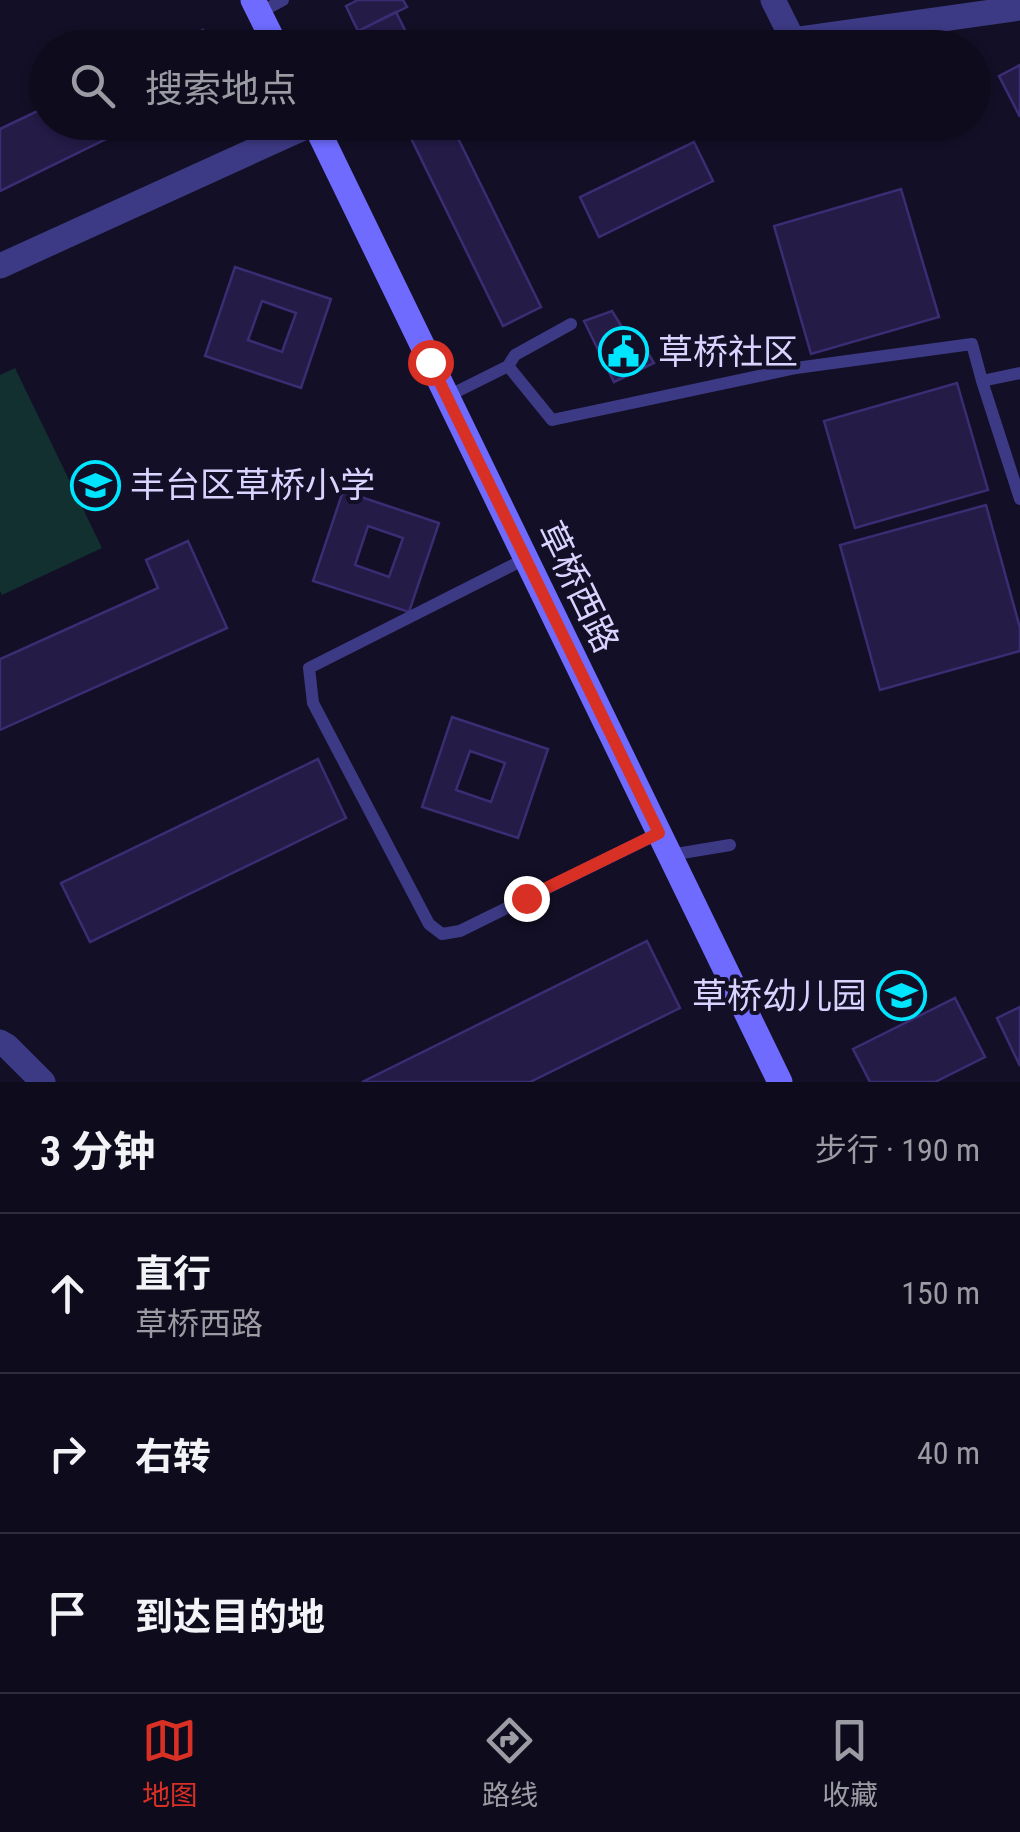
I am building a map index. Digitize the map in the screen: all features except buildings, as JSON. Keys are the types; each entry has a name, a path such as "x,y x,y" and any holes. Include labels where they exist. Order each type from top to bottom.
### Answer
{"street":[{"path":"773,0 788,30"},
{"path":"256,6 268,30"},
{"path":"864,30 1020,8"},
{"path":"0,266 277,140"},
{"name":"草桥西路","path":"322,140 780,1082"},
{"path":"0,1042 44,1082"}],"lane":[{"path":"256,6 283,0"},
{"path":"446,396 508,366 516,355 571,324"},
{"path":"508,366 552,420 796,368 972,344 1020,499"},
{"path":"982,382 1020,373"},
{"path":"525,559 308,668 313,702 429,924 442,934 460,931 664,844 730,845"}],"green space":[{"path":"15,368 102,548 2,595 0,375"}],"place":[{"name":"草桥社区","path":"623,352"},
{"name":"丰台区草桥小学","path":"95,485"},
{"name":"草桥幼儿园","path":"902,996"}],"route":[{"path":"430,362 659,833 526,898"}]}
